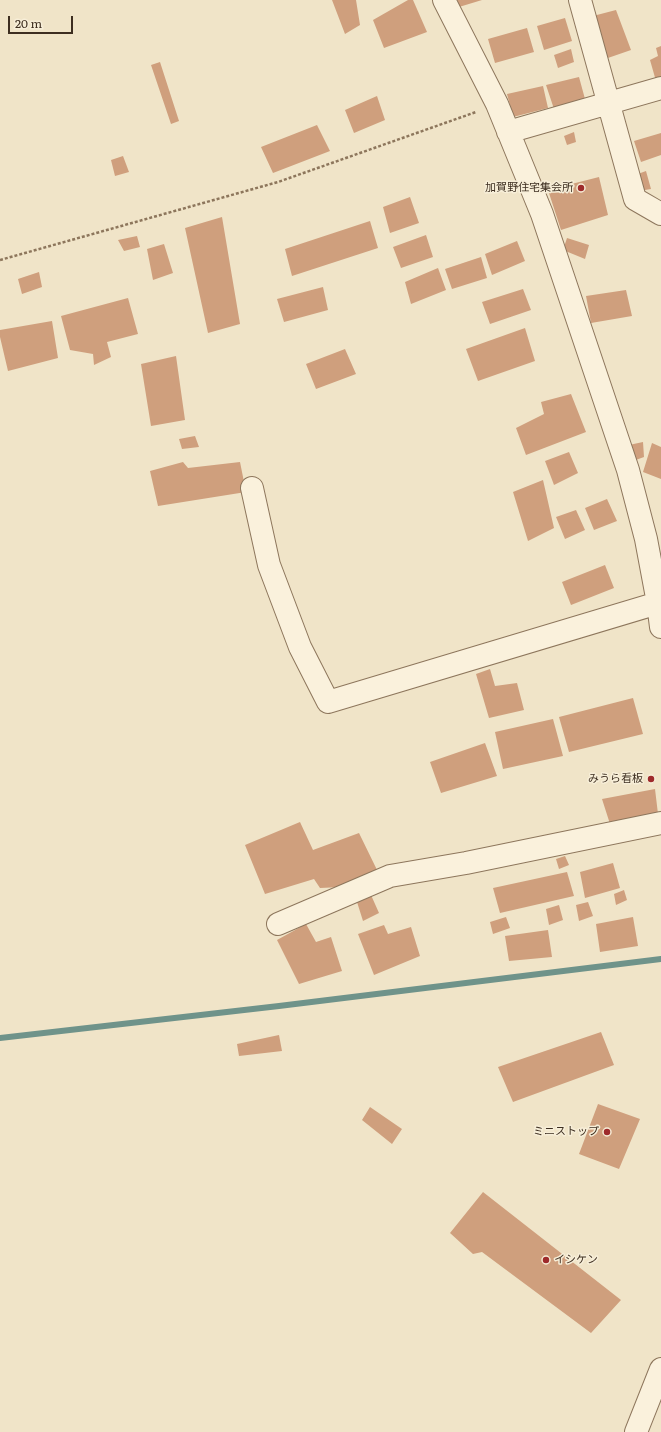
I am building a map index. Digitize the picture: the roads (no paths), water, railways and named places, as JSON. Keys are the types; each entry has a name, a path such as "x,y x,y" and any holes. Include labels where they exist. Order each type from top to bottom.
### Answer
{"street":[{"path":"444,0 497,104 542,214 628,470 646,539 658,602 661,627"},
{"path":"580,0 610,103 635,199 661,214"},
{"path":"508,132 661,88"},
{"path":"252,488 268,565 300,647 328,702 658,602"},
{"path":"278,924 390,876 466,863 661,823"},
{"path":"636,1432 661,1369"}],"waterway":[{"path":"0,1038 279,1006 661,959"}],"place":[{"name":"加賀野住宅集会所","path":"581,188"},
{"name":"みうら看板","path":"651,779"},
{"name":"ミニストップ","path":"607,1132"},
{"name":"イシケン","path":"546,1260"}]}
